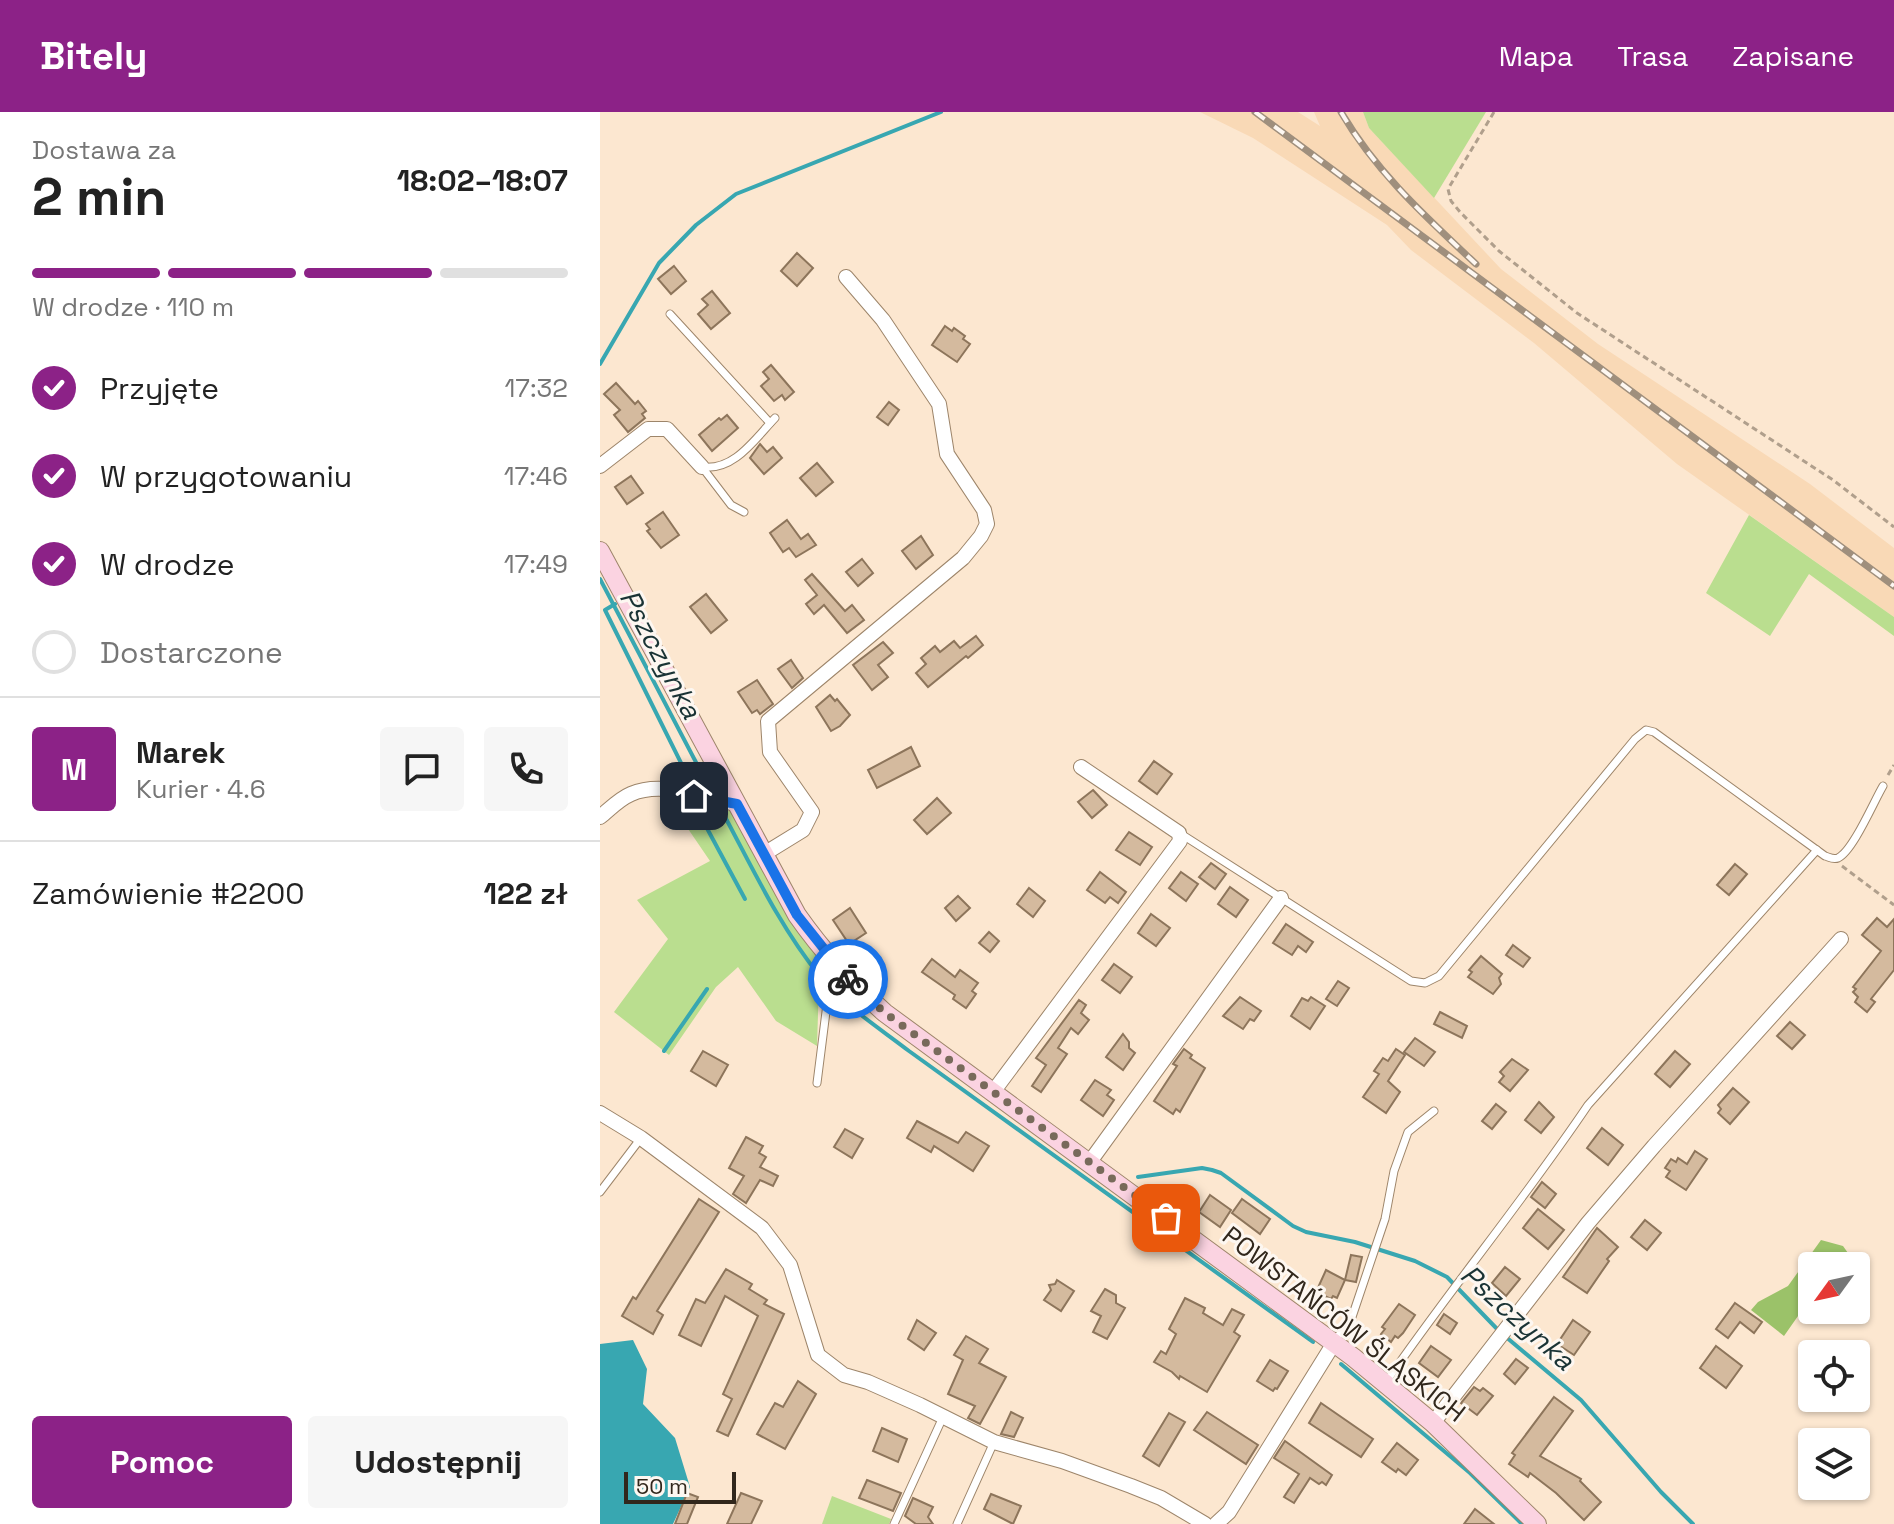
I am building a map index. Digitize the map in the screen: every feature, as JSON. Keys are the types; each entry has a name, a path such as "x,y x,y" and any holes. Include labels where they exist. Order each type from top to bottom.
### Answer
{"street":[{"path":"764,854 803,830 812,812 770,752 768,721 963,558 987,524 984,510 947,454 939,404 883,320 846,277"},
{"path":"600,466 648,429 667,429 702,467"},
{"name":"POWSTAŃCÓW ŚLĄSKICH","path":"600,551 797,915 844,975 885,1013 1386,1383 1433,1423 1537,1524"},
{"path":"993,1092 1180,841 1179,833 1081,767"},
{"path":"600,817 627,796 653,789 668,789 737,804"},
{"path":"1089,1163 1281,898"},
{"path":"1433,1423 1569,1247 1654,1146 1841,939"},
{"path":"600,1113 641,1138 762,1228 790,1265 818,1355 844,1375 868,1382 994,1442 1062,1461 1161,1498 1205,1524"},
{"path":"1216,1524 1229,1512 1334,1343"}],"lane":[{"path":"670,314 773,420 734,460 718,469 702,467"},
{"path":"702,467 731,505 744,512"},
{"path":"1179,833 1411,981 1419,983 1439,976 1635,739 1646,730 1654,732 1833,859 1850,846 1883,786"},
{"path":"1386,1383 1588,1105 1817,850"},
{"path":"817,1083 828,996 844,975"},
{"path":"1334,1343 1352,1317 1385,1219 1394,1171 1408,1132 1434,1111"},
{"path":"600,1192 641,1138"},
{"path":"894,1524 943,1417"},
{"path":"957,1524 994,1442"}],"path":[{"path":"1494,112 1448,189 1451,201 1460,212 1499,251 1577,313 1833,480 1894,527"},
{"path":"1833,859 1894,905"}],"shaded area":[{"path":"1200,112 1298,112 1320,126 1314,112 1363,112 1369,128 1501,269 1598,344 1810,484 1894,548 1894,617 1677,464 1534,343 1411,250 1387,225 1253,138"}],"green space":[{"path":"1363,112 1486,112 1434,198 1369,128"},
{"path":"1749,515 1894,617 1894,636 1809,574 1770,636 1706,593"},
{"path":"667,798 730,811 788,916 827,970 819,983 817,1046 776,1021 738,967 716,987 669,1055 614,1012 668,939 637,900 710,861"},
{"path":"1821,1240 1843,1246 1847,1252 1812,1252"},
{"path":"1798,1272 1798,1316 1784,1336 1751,1310 1758,1302 1788,1286"},
{"path":"832,1496 891,1519 889,1524 822,1524"}],"water":[{"path":"633,1340 647,1369 643,1404 675,1438 690,1487 673,1524 600,1524 600,1344"}],"building":[{"path":"797,253 813,268 797,286 781,271"},
{"path":"674,266 686,281 671,294 658,279"},
{"path":"712,291 730,313 711,329 698,314 708,305 702,299"},
{"path":"945,326 952,331 954,328 970,344 957,362 932,345"},
{"path":"771,365 794,392 785,400 782,395 774,401 761,386 769,379 763,372"},
{"path":"616,383 646,411 642,414 645,418 628,432 614,415 620,410 604,394"},
{"path":"889,402 899,410 888,425 877,417"},
{"path":"727,415 738,428 712,451 699,435"},
{"path":"760,444 767,452 773,447 782,458 764,474 750,458"},
{"path":"817,463 833,482 816,496 800,478"},
{"path":"631,476 643,493 627,504 615,487"},
{"path":"663,512 679,535 661,548 647,531 650,529 646,524"},
{"path":"787,520 801,539 808,534 816,545 796,557 789,548 783,552 770,533"},
{"path":"921,536 933,555 916,569 902,551"},
{"path":"862,559 873,573 858,586 846,572"},
{"path":"812,574 845,611 852,605 864,620 847,633 824,605 814,614 806,604 817,595 805,580"},
{"path":"706,594 727,620 711,633 690,607"},
{"path":"976,636 983,645 928,687 916,673 926,664 921,658 935,646 940,652 954,641 960,648"},
{"path":"883,642 893,653 878,665 888,677 872,690 853,665"},
{"path":"791,660 803,678 792,688 778,669"},
{"path":"757,680 773,704 760,714 757,710 752,713 738,692"},
{"path":"830,695 850,715 831,731 816,707"},
{"path":"911,747 920,766 877,788 868,770"},
{"path":"1154,761 1172,774 1157,794 1139,781"},
{"path":"1093,790 1107,805 1092,818 1078,802"},
{"path":"937,798 951,813 927,834 914,820"},
{"path":"1129,832 1152,847 1140,865 1116,850"},
{"path":"1211,863 1226,874 1215,889 1199,877"},
{"path":"1735,864 1747,874 1729,895 1717,885"},
{"path":"1100,872 1126,892 1118,903 1110,897 1105,903 1087,890"},
{"path":"1181,872 1198,884 1186,901 1169,888"},
{"path":"1230,887 1248,900 1236,917 1218,904"},
{"path":"1029,888 1045,901 1033,917 1017,904"},
{"path":"958,896 970,908 956,921 945,908"},
{"path":"850,908 866,933 849,944 833,920"},
{"path":"1151,914 1170,928 1156,946 1138,933"},
{"path":"1877,918 1887,927 1894,919 1894,970 1871,999 1875,1002 1867,1012 1855,1002 1858,997 1853,987 1881,951 1862,935"},
{"path":"1286,924 1313,942 1306,952 1298,946 1292,955 1273,943"},
{"path":"989,932 999,941 990,952 979,943"},
{"path":"1513,945 1530,958 1523,967 1506,955"},
{"path":"1481,956 1502,974 1499,978 1501,984 1493,994 1468,977 1472,972 1469,970"},
{"path":"932,959 955,977 960,970 978,983 972,991 976,994 966,1008 953,999 955,995 922,972"},
{"path":"1114,964 1132,977 1120,993 1102,980"},
{"path":"1338,981 1349,988 1337,1006 1326,999"},
{"path":"1240,997 1261,1011 1243,1029 1223,1016"},
{"path":"1311,997 1325,1006 1310,1029 1291,1016 1302,998 1308,1001"},
{"path":"1079,1000 1086,1005 1081,1013 1089,1020 1078,1034 1071,1028 1058,1048 1067,1054 1041,1092 1032,1086 1046,1065 1036,1058"},
{"path":"1440,1012 1467,1026 1462,1038 1434,1024"},
{"path":"1790,1022 1805,1035 1792,1049 1777,1036"},
{"path":"1123,1034 1129,1048 1135,1053 1123,1070 1106,1057"},
{"path":"1415,1038 1435,1052 1424,1066 1404,1052"},
{"path":"1184,1049 1192,1055 1190,1058 1205,1068 1180,1112 1176,1109 1173,1114 1154,1101 1177,1066 1173,1064"},
{"path":"1396,1049 1405,1055 1388,1081 1400,1092 1386,1113 1363,1097 1379,1074 1374,1071 1383,1058 1388,1061"},
{"path":"703,1051 728,1065 716,1086 691,1071"},
{"path":"1675,1051 1690,1064 1670,1087 1655,1074"},
{"path":"1512,1059 1528,1070 1510,1091 1499,1082 1504,1076 1500,1072"},
{"path":"1095,1080 1111,1090 1107,1095 1114,1100 1103,1116 1081,1100"},
{"path":"1733,1088 1749,1102 1730,1124 1718,1113 1721,1109 1718,1105"},
{"path":"1539,1102 1554,1117 1541,1133 1525,1120"},
{"path":"1496,1104 1506,1112 1492,1129 1482,1121"},
{"path":"917,1121 958,1143 966,1132 989,1146 973,1171 934,1146 931,1152 907,1138"},
{"path":"1602,1128 1623,1145 1608,1165 1587,1148"},
{"path":"845,1129 863,1139 852,1158 834,1147"},
{"path":"746,1137 763,1146 759,1153 766,1157 760,1167 778,1176 773,1186 760,1180 746,1203 733,1194 744,1176 729,1168"},
{"path":"1695,1151 1707,1159 1686,1190 1666,1177 1670,1171 1665,1168 1671,1159 1676,1162 1678,1158 1687,1164"},
{"path":"1542,1182 1556,1194 1545,1208 1531,1197"},
{"path":"1210,1195 1231,1210 1220,1227 1199,1212"},
{"path":"699,1199 719,1212 657,1311 663,1315 653,1334 622,1316"},
{"path":"1242,1199 1270,1219 1260,1234 1232,1213"},
{"path":"1538,1209 1564,1230 1548,1249 1523,1228"},
{"path":"1645,1220 1661,1233 1647,1250 1631,1237"},
{"path":"1597,1228 1618,1247 1607,1259 1609,1261 1587,1293 1563,1277"},
{"path":"1351,1255 1362,1257 1356,1282 1345,1280"},
{"path":"1505,1267 1520,1279 1506,1296 1492,1283"},
{"path":"726,1269 752,1284 749,1289 767,1300 764,1304 784,1314 728,1436 717,1431 732,1399 723,1394 758,1316 725,1296 701,1346 679,1335 696,1299 705,1303"},
{"path":"1326,1270 1345,1280 1337,1298 1333,1296 1331,1299 1316,1292"},
{"path":"1057,1280 1074,1291 1061,1311 1044,1300 1051,1290 1049,1285"},
{"path":"1105,1289 1116,1295 1116,1303 1125,1308 1107,1339 1093,1332 1101,1316 1091,1311"},
{"path":"1185,1298 1205,1308 1203,1313 1223,1325 1232,1309 1244,1315 1234,1332 1240,1336 1207,1392 1180,1376 1179,1379 1154,1362 1161,1351 1166,1354 1176,1334 1169,1329"},
{"path":"1735,1303 1762,1322 1754,1333 1740,1322 1728,1338 1716,1329"},
{"path":"1399,1304 1415,1315 1403,1333 1391,1342 1381,1334 1385,1329 1382,1327"},
{"path":"1444,1314 1457,1323 1450,1334 1437,1325"},
{"path":"917,1320 936,1333 924,1350 908,1339"},
{"path":"1573,1320 1590,1332 1574,1355 1557,1344"},
{"path":"966,1336 988,1349 979,1363 1006,1377 980,1424 968,1418 975,1406 948,1394 963,1360 954,1355"},
{"path":"1431,1346 1451,1360 1438,1377 1419,1363"},
{"path":"1716,1346 1742,1366 1726,1388 1700,1368"},
{"path":"1516,1359 1528,1368 1515,1384 1504,1374"},
{"path":"1270,1360 1288,1371 1273,1391 1257,1381"},
{"path":"798,1381 816,1394 785,1449 757,1434 775,1403 783,1407"},
{"path":"1474,1387 1480,1391 1483,1388 1493,1396 1477,1415 1461,1403"},
{"path":"1554,1397 1573,1411 1540,1456 1581,1479 1601,1502 1584,1520 1530,1473 1528,1477 1509,1464 1515,1455 1512,1453"},
{"path":"1321,1403 1373,1439 1361,1457 1309,1423"},
{"path":"1011,1412 1023,1418 1014,1437 1001,1434"},
{"path":"1207,1412 1258,1445 1246,1464 1194,1430"},
{"path":"1169,1413 1185,1422 1159,1466 1143,1456"},
{"path":"882,1428 907,1439 898,1462 873,1451"},
{"path":"1285,1441 1332,1475 1326,1485 1310,1478 1294,1503 1284,1497 1299,1474 1274,1458"},
{"path":"1397,1443 1418,1460 1406,1475 1382,1462"},
{"path":"867,1480 901,1493 893,1511 859,1498"},
{"path":"687,1493 698,1497 687,1524 675,1524"},
{"path":"741,1493 762,1501 751,1524 727,1524"},
{"path":"991,1494 1021,1506 1013,1524 984,1509"},
{"path":"913,1498 933,1507 928,1517 933,1524 916,1524 905,1516"},
{"path":"1475,1509 1494,1524 1464,1524"}],"waterway":[{"path":"600,364 659,263 696,225 736,194 941,112"},
{"name":"Pszczynka","path":"600,579 710,789"},
{"path":"615,604 605,610 693,787"},
{"path":"695,806 745,899"},
{"name":"Pszczynka","path":"724,815 792,937 819,975 839,996 909,1051 1313,1342"},
{"path":"664,1051 707,989"},
{"name":"Pszczynka","path":"1138,1177 1202,1168 1221,1173 1293,1226 1306,1232 1355,1242 1415,1261 1447,1277 1499,1331"},
{"name":"Pszczynka","path":"1506,1337 1581,1400 1693,1524"},
{"path":"1341,1364 1470,1473 1522,1524"}],"railway":[{"path":"1255,112 1894,586"},
{"path":"1341,112 1386,174 1476,264"}],"way so far":[{"path":"848,979 885,1013 1166,1218"}],"route":[{"path":"694,796 737,804 797,915 848,979"}]}
